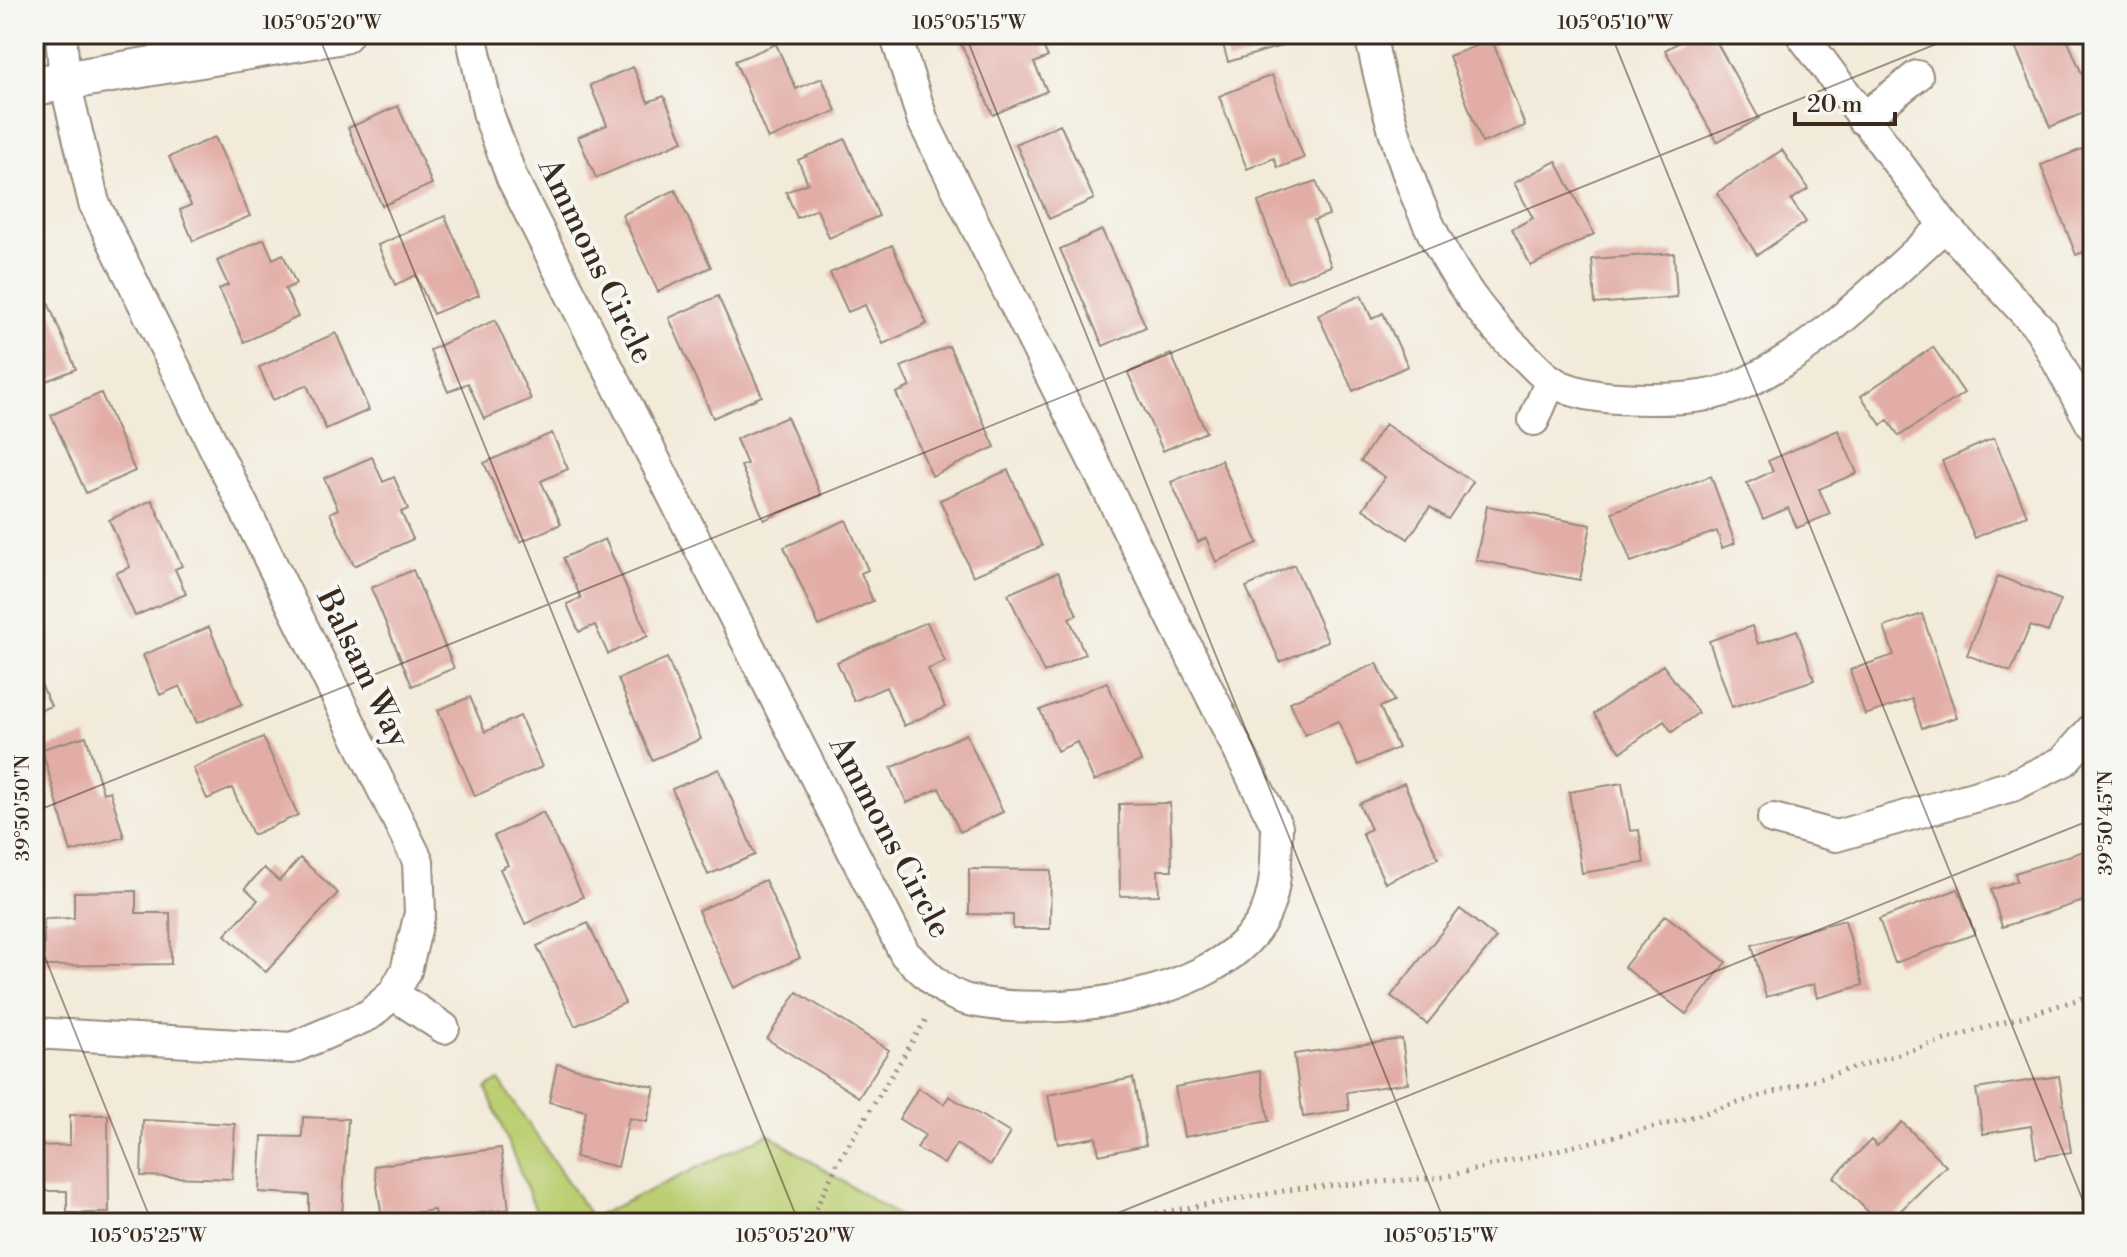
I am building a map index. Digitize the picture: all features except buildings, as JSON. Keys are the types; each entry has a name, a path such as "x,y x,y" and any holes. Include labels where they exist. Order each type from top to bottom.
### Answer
{"street":[{"name":"Balsam Way","path":"34,1033 292,1048 369,1015 393,994 406,971 420,913 418,861 94,203 49,84 61,34"},
{"path":"49,84 343,34"},
{"name":"Ammons Circle","path":"471,34 489,116 512,178 905,954 945,990 967,1000 1044,1007 1120,1002 1180,982 1274,927 1277,827 923,121 895,34"},
{"path":"1370,34 1388,118 1432,236 1489,324 1551,380 1584,394 1637,399 1697,399 1749,382 1810,345 1945,226"},
{"path":"1801,34 1945,226 2040,329 2093,427"},
{"path":"1862,119 1917,76"},
{"path":"1534,420 1551,380"},
{"path":"1773,819 1836,836 1997,791 2064,761 2093,728"},
{"path":"393,994 444,1028"}],"path":[{"path":"809,1223 837,1164 945,990"},
{"path":"1101,1223 1301,1188 1444,1177 1675,1122 2093,995"}],"green space":[{"path":"499,1080 592,1218 768,1134 909,1223 541,1223 486,1088"}]}
